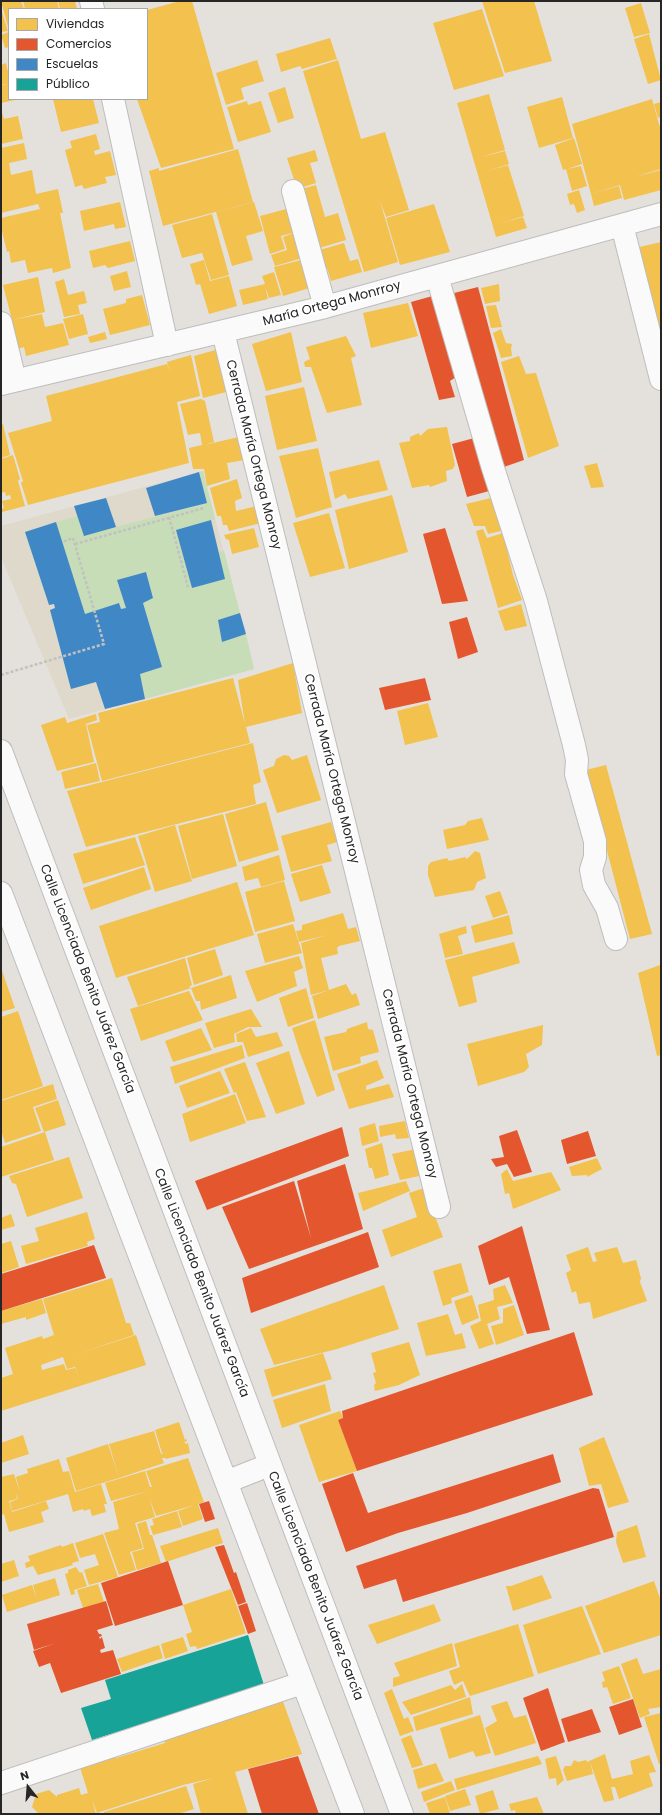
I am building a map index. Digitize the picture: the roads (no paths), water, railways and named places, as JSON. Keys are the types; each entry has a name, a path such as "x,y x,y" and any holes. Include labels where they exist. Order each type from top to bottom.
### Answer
{"street":[{"path":"113,100 167,345"},
{"path":"292,191 325,307"},
{"name":"María Ortega Monrroy","path":"8,382 325,307 661,214"},
{"path":"622,225 661,379"},
{"path":"437,276 492,465 536,601 574,745 577,760 576,774 595,841 595,857 592,870 594,885 607,908 616,939"},
{"path":"1,323 8,382"},
{"name":"Cerrada María Ortega Monroy","path":"223,332 439,1207"},
{"name":"Calle Licenciado Benito Juárez García","path":"1,751 269,1465 402,1814"},
{"path":"1,893 9,933 226,1482 353,1814"},
{"path":"226,1482 269,1465"},
{"path":"1,1783 302,1683"}]}
